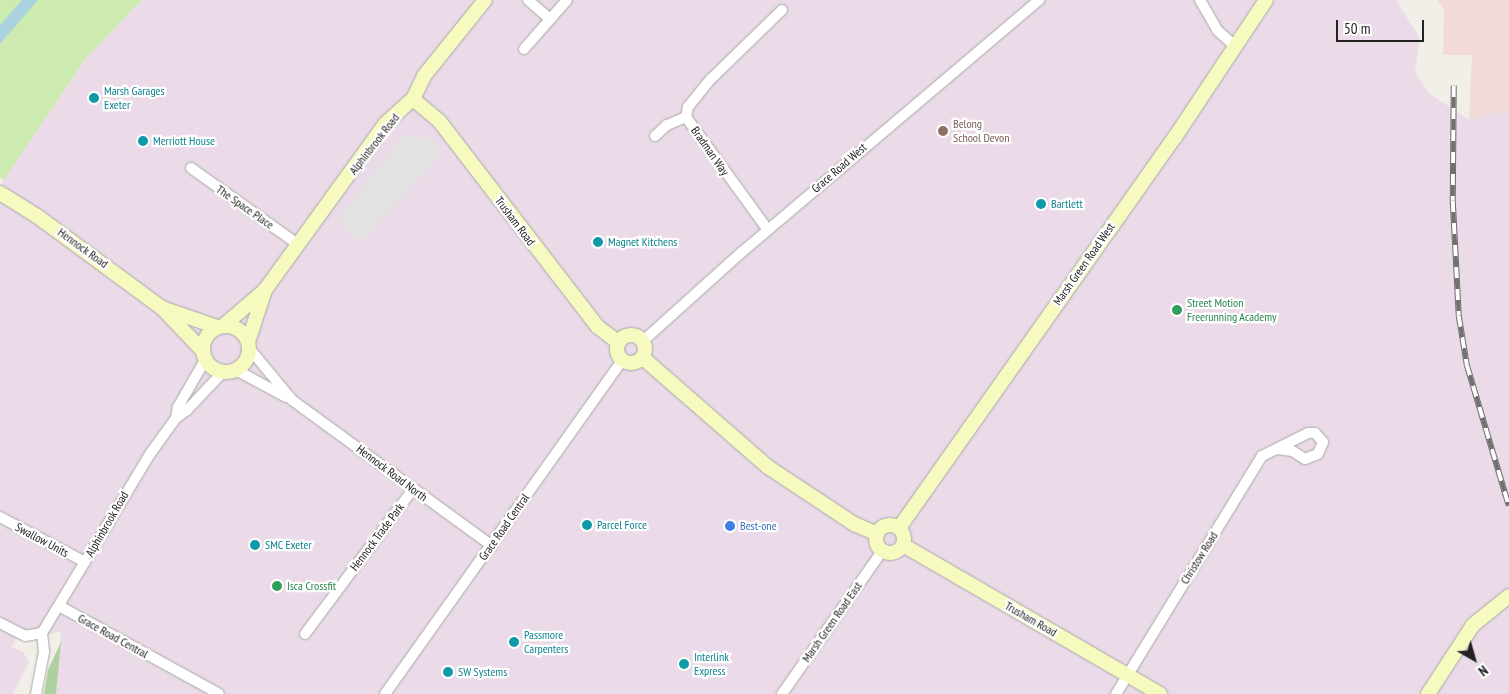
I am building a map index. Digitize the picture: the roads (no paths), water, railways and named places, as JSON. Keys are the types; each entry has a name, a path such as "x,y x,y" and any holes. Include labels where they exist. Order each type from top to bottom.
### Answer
{"street":[{"name":"Alphinbrook Road","path":"220,327 265,290 386,123 413,99 424,76 485,0"},
{"path":"528,0 550,19"},
{"path":"524,49 567,0"},
{"name":"Grace Road West","path":"643,341 768,230 1039,0"},
{"path":"1200,0 1216,30 1235,46"},
{"name":"Marsh Green Road West","path":"899,528 1175,137 1266,0"},
{"name":"Bradman Way","path":"768,230 686,117 688,107 711,79 782,10"},
{"name":"Trusham Road","path":"413,99 440,122 598,327 618,342"},
{"path":"655,136 667,125 686,117"},
{"name":"The Space Place","path":"191,168 299,245"},
{"name":"Hennock Road","path":"0,192 104,263 162,308 204,355"},
{"name":"Alphinbrook Road","path":"249,345 265,290"},
{"name":"Hennock Road","path":"162,308 220,327"},
{"path":"220,327 236,328 249,345 247,359 230,371 213,368 204,355 208,334 220,327"},
{"path":"628,335 643,341 646,348 643,358 634,363 622,360 618,354 618,342 628,335"},
{"name":"Hennock Road North","path":"249,345 292,400"},
{"name":"Alphinbrook Road","path":"176,418 178,407 204,355"},
{"path":"643,358 768,467 854,524 877,534"},
{"name":"Grace Road Central","path":"385,694 492,546 622,360"},
{"name":"Alphinbrook Road","path":"42,633 61,607 135,477 176,418 188,410 230,371"},
{"name":"Hennock Road North","path":"230,371 292,400 492,546"},
{"name":"Christow Road","path":"1116,694 1262,456 1278,449"},
{"name":"Hennock Trade Park","path":"305,634 413,489"},
{"name":"Swallow Units","path":"0,517 85,562"},
{"path":"887,525 899,528 904,538 903,545 894,552 882,550 877,545 877,534 887,525"},
{"name":"Trusham Road","path":"903,545 1160,694"},
{"name":"Marsh Green Road East","path":"782,694 882,550"},
{"path":"1428,694 1473,625 1509,596"},
{"name":"Grace Road Central","path":"61,607 219,694"},
{"path":"0,623 25,636 42,633 44,652 36,694"}],"water":[{"path":"22,0 38,0 0,44 0,25"}],"railway":[{"path":"1454,86 1453,201 1459,316 1467,365 1509,506"}],"place":[{"name":"Marsh Garages Exeter","path":"94,98"},
{"name":"Belong School Devon","path":"943,131"},
{"name":"Merriott House","path":"143,141"},
{"name":"Bartlett","path":"1041,204"},
{"name":"Magnet Kitchens","path":"598,242"},
{"name":"Street Motion Freerunning Academy","path":"1177,310"},
{"name":"Parcel Force","path":"587,525"},
{"name":"Best-one","path":"730,526"},
{"name":"SMC Exeter","path":"255,545"},
{"name":"Isca Crossfit","path":"277,586"},
{"name":"Passmore Carpenters","path":"514,642"},
{"name":"Interlink Express","path":"684,664"},
{"name":"SW Systems","path":"448,672"}]}
